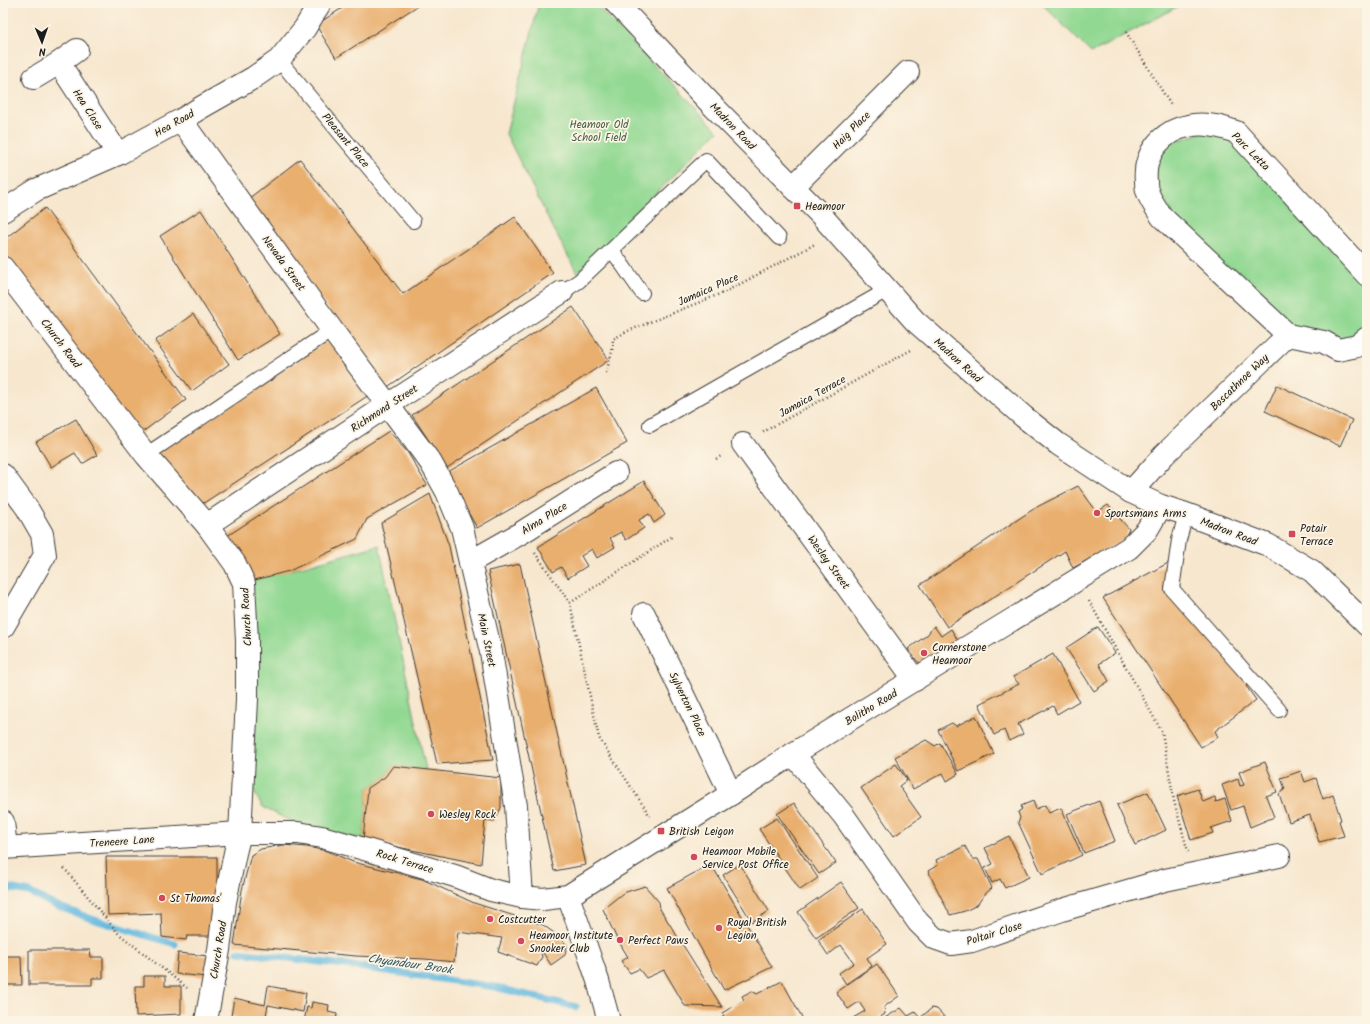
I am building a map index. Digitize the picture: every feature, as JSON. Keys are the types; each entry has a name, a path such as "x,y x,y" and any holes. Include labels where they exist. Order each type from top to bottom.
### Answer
{"street":[{"name":"Hea Road","path":"3,211 36,190 118,154 181,120 253,78 279,60 305,28 320,3"},
{"name":"Madron Road","path":"616,3 712,105 820,214 914,321 1024,417 1058,444 1131,492 1161,506 1186,514 1268,546 1312,571 1367,626"},
{"path":"34,78 77,50"},
{"name":"Hea Close","path":"59,63 118,154"},
{"name":"Haig Place","path":"793,187 908,72"},
{"name":"Nevada Street","path":"181,120 332,330 388,405"},
{"name":"Parc Letta","path":"1288,335 1162,217 1155,206 1147,192 1145,177 1146,163 1153,149 1163,137 1175,130 1188,126 1204,124 1221,126 1236,132 1367,275"},
{"name":"Church Road","path":"3,268 146,456 207,525 235,564 244,583 248,641 247,700 240,833 225,902 219,950 208,1014"},
{"name":"Richmond Street","path":"207,525 562,292"},
{"path":"1288,335 1324,342 1338,350 1357,346 1367,338"},
{"name":"Boscathnoe Way","path":"1131,492 1164,455 1288,335"},
{"name":"Main Street","path":"388,405 430,463 447,492 462,528 491,652 514,798 522,898"},
{"name":"Wesley Street","path":"743,444 915,680"},
{"name":"Alma Place","path":"470,562 521,533 616,473"},
{"path":"3,475 27,508 42,534 45,555 3,627"},
{"name":"Bolitho Road","path":"568,896 793,754 1129,548 1148,530 1161,506"},
{"name":"Sylverton Place","path":"644,614 731,794"},
{"name":"Poltair Close","path":"793,754 844,816 918,922 934,938 951,944 972,941 1062,910 1165,880 1279,856"},
{"path":"3,822 4,848"},
{"name":"Treneere Lane","path":"4,848 240,833"},
{"name":"Rock Terrace","path":"240,833 298,833 322,837 455,876 491,890 522,898 543,899 568,896"},
{"path":"568,896 598,981 609,1021"}],"lane":[{"name":"Pleasant Place","path":"279,60 413,221"},
{"path":"562,292 579,281 706,160 779,238"},
{"path":"612,250 642,293"},
{"path":"650,425 887,290"},
{"path":"146,456 332,330"},
{"path":"1186,514 1179,540 1172,589 1279,710"}],"path":[{"path":"1126,32 1175,114 1188,126"},
{"name":"Jamaica Place","path":"606,373 612,352 613,339 628,331 725,292 808,247 837,234"},
{"name":"Jamaica Terrace","path":"716,459 917,347"},
{"path":"521,533 570,603 598,738 664,836"},
{"path":"570,603 673,536"},
{"path":"1089,601 1162,732 1172,796 1189,856"},
{"path":"61,863 118,932 208,1014"}],"green space":[{"name":"Heamoor Old School Field","path":"539,3 594,3 718,131 577,273 506,134"},
{"path":"1041,3 1184,3 1091,53"},
{"path":"1221,126 1367,275 1367,338 1357,346 1288,335 1155,206 1153,149"},
{"path":"379,545 426,770 393,766 385,777 368,788 363,840 305,826 286,819 263,807 253,791 251,581"}],"building":[{"path":"350,3 422,3 336,58 316,25"},
{"path":"300,159 403,294 515,217 553,273 386,388 248,199"},
{"path":"45,208 186,400 137,436 3,254 3,240"},
{"path":"201,210 280,334 238,360 160,236"},
{"path":"573,307 609,360 447,468 412,415"},
{"path":"193,314 229,364 192,391 155,341"},
{"path":"329,340 369,395 196,508 155,455"},
{"path":"1277,385 1352,420 1340,446 1265,411"},
{"path":"596,388 627,443 477,528 446,473"},
{"path":"76,419 97,455 82,464 75,453 51,467 36,442"},
{"path":"389,431 408,453 427,485 367,519 357,539 289,571 251,581 224,538"},
{"path":"644,481 665,515 654,523 649,514 639,520 644,528 626,540 621,532 610,538 615,547 597,558 592,549 581,556 587,566 568,578 561,567 553,572 538,547"},
{"path":"1078,486 1097,512 1108,505 1129,529 1125,539 1073,568 1065,551 947,627 920,585 1035,508"},
{"path":"430,494 449,546 493,760 437,764 381,523"},
{"path":"1170,562 1171,594 1250,681 1246,686 1256,700 1215,731 1218,737 1201,747 1103,598"},
{"path":"520,564 586,865 554,871 488,571"},
{"path":"934,626 941,636 951,629 960,644 923,663 918,662 908,649 927,635"},
{"path":"1098,627 1115,653 1099,664 1109,681 1094,691 1066,648"},
{"path":"1053,654 1079,701 1057,714 1053,706 1018,724 1023,734 1009,741 1004,730 994,735 979,704 1019,684 1013,677"},
{"path":"976,716 994,754 958,771 938,730 952,723 956,726"},
{"path":"926,740 935,746 940,743 958,774 947,781 943,773 913,789 895,757"},
{"path":"1265,762 1277,792 1266,796 1274,817 1250,827 1243,806 1231,810 1222,785 1238,779 1240,786 1244,785 1239,772"},
{"path":"896,764 907,780 899,786 921,817 894,836 861,788"},
{"name":"Wesley Rock","path":"393,766 501,778 501,808 494,821 485,820 481,864 363,840 368,788 385,777"},
{"path":"1301,771 1305,782 1316,778 1323,799 1333,795 1341,820 1339,821 1344,836 1319,842 1310,815 1289,822 1279,794 1285,789 1281,778"},
{"path":"1198,789 1203,802 1215,797 1216,802 1225,799 1232,821 1211,828 1213,833 1191,840 1177,796"},
{"path":"1148,792 1166,830 1135,845 1117,805"},
{"path":"1033,801 1036,809 1045,805 1049,813 1061,808 1082,855 1042,874 1018,822 1020,818 1018,812 1022,809 1021,806"},
{"path":"1099,801 1115,841 1084,853 1067,814"},
{"path":"794,803 836,863 819,874 777,814"},
{"path":"777,818 818,878 800,890 759,829"},
{"path":"1009,836 1029,877 1005,888 1000,879 992,883 985,868 993,864 985,848"},
{"path":"283,845 307,847 327,851 353,862 422,879 474,903 543,925 557,935 567,945 565,955 551,965 540,948 542,957 537,966 498,952 502,938 458,932 454,962 425,959 356,956 234,945 242,890 251,855 261,849"},
{"path":"965,846 972,859 978,859 992,888 984,895 977,905 965,911 950,915 928,871 938,865 936,860"},
{"name":"St Thomas'","path":"106,857 217,857 217,936 187,936 186,940 162,937 161,913 108,915"},
{"name":"Royal British Legion","path":"711,864 772,967 724,990 667,888"},
{"path":"740,864 769,911 752,922 723,875"},
{"path":"841,882 859,908 816,938 798,912"},
{"path":"645,886 659,902 660,909 722,1007 685,1006 664,970 646,978 639,969 630,973 621,961 628,957 616,937 603,909 623,893"},
{"path":"863,909 887,944 867,958 872,966 846,984 839,973 854,963 841,945 828,955 818,940"},
{"path":"29,950 90,950 91,957 103,957 103,978 92,978 92,985 29,985"},
{"path":"178,953 209,956 207,977 176,974"},
{"path":"3,956 21,956 22,985 3,985"},
{"path":"877,964 899,996 884,1007 885,1014 874,1021 855,1021 853,1018 865,1011 859,1002 848,1009 836,992"},
{"path":"144,976 165,976 165,986 181,986 181,1014 136,1016 135,986 144,986"},
{"path":"782,981 804,1021 718,1021 724,1016 722,1013 744,1000 742,996 752,991 757,994"},
{"path":"268,986 306,993 303,1012 268,1005 265,1021 235,1021 236,1017 231,1016 234,998 265,1005"},
{"path":"312,1002 329,1005 328,1012 337,1014 336,1021 304,1021 307,1007 311,1008"},
{"path":"901,1008 908,1016 915,1012 920,1018 932,1008 937,1009 948,1021 880,1021"}],"waterway":[{"path":"3,887 29,892 54,905 95,920 175,944"},
{"name":"Chyandour Brook","path":"238,952 345,965 495,987 576,1007"}],"place":[{"name":"Heamoor","path":"797,206"},
{"name":"Sportsmans Arms","path":"1097,513"},
{"name":"Potair Terrace","path":"1292,534"},
{"name":"Cornerstone Heamoor","path":"924,653"},
{"name":"Wesley Rock","path":"431,814"},
{"name":"British Leigon","path":"661,831"},
{"name":"Heamoor Mobile Service Post Office","path":"694,857"},
{"name":"St Thomas'","path":"162,898"},
{"name":"Costcutter","path":"490,919"},
{"name":"Royal British Legion","path":"719,928"},
{"name":"Perfect Paws","path":"620,940"},
{"name":"Heamoor Institute Snooker Club","path":"521,941"}]}
